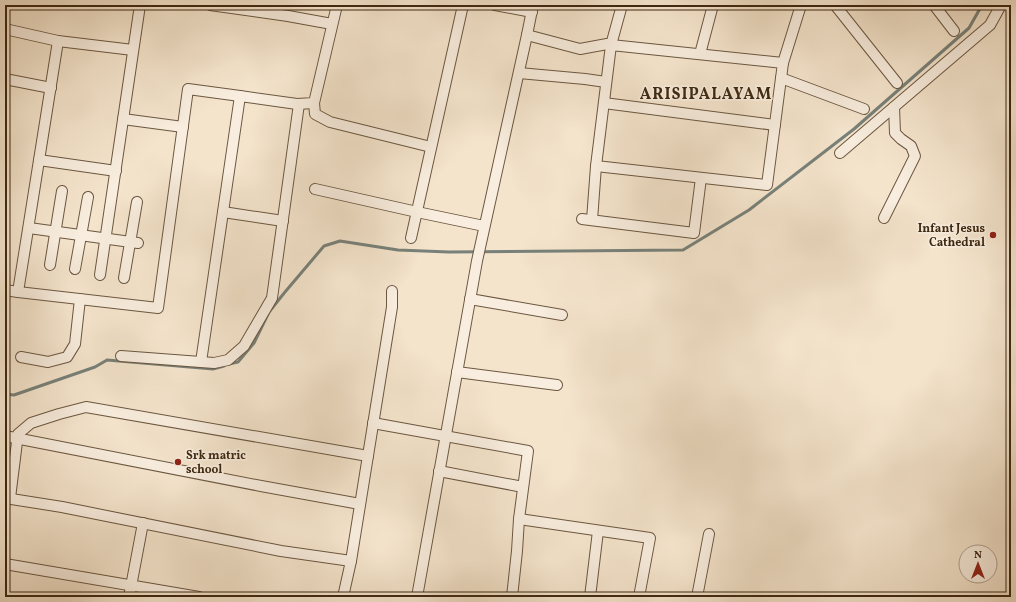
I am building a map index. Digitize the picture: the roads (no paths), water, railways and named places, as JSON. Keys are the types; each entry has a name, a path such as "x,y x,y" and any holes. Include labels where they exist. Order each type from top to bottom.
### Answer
{"street":[{"path":"100,275 140,5"},
{"path":"210,5 332,24"},
{"path":"337,5 314,103 315,114 330,122 431,146"},
{"path":"411,238 463,5"},
{"path":"417,597 484,226 532,9 495,5"},
{"path":"622,5 611,45 596,166 587,220 694,233 702,178"},
{"path":"700,54 713,5"},
{"path":"596,166 767,185 783,63 801,5"},
{"path":"836,5 897,83"},
{"path":"934,5 954,31"},
{"path":"840,153 990,25 1001,5"},
{"path":"5,29 58,41 133,50"},
{"path":"527,35 580,49 607,44 783,63"},
{"path":"18,292 58,41"},
{"path":"519,73 606,82"},
{"path":"782,78 864,109"},
{"path":"5,79 51,88"},
{"path":"5,290 158,308 188,89 299,104 314,103"},
{"path":"201,362 240,96"},
{"path":"604,103 775,126"},
{"path":"121,356 214,363 228,360 244,346 272,298 299,104"},
{"path":"884,218 915,156 912,146 895,133 894,107"},
{"path":"123,119 183,127"},
{"path":"40,160 116,172"},
{"path":"315,190 484,226"},
{"path":"50,265 62,191"},
{"path":"76,269 88,197"},
{"path":"124,278 134,243 137,202"},
{"path":"223,212 283,221"},
{"path":"29,228 134,243"},
{"path":"343,597 351,561 392,308 392,291"},
{"path":"21,357 48,362 67,357 76,344 80,299"},
{"path":"470,299 562,315"},
{"path":"457,372 557,385"},
{"path":"351,561 281,551 62,507 7,498 18,434 31,423 86,407 368,456"},
{"path":"373,423 528,451 519,519 512,597"},
{"path":"5,436 360,504"},
{"path":"439,471 523,488"},
{"path":"519,519 650,538 639,597"},
{"path":"129,597 143,523"},
{"path":"590,597 598,531"},
{"path":"697,597 709,534"},
{"path":"5,564 199,597"}],"waterway":[{"path":"229,364 238,362 254,343 269,312 324,246 340,241 398,250 449,252 683,250 749,210 854,129 969,28 982,5"},
{"path":"5,394 14,395 95,367 107,360 213,369 224,366"}],"place":[{"name":"Infant Jesus Cathedral","path":"993,235"},
{"name":"Srk matric school","path":"178,462"}],"district":[{"name":"ARISIPALAYAM","path":"706,93"}]}
